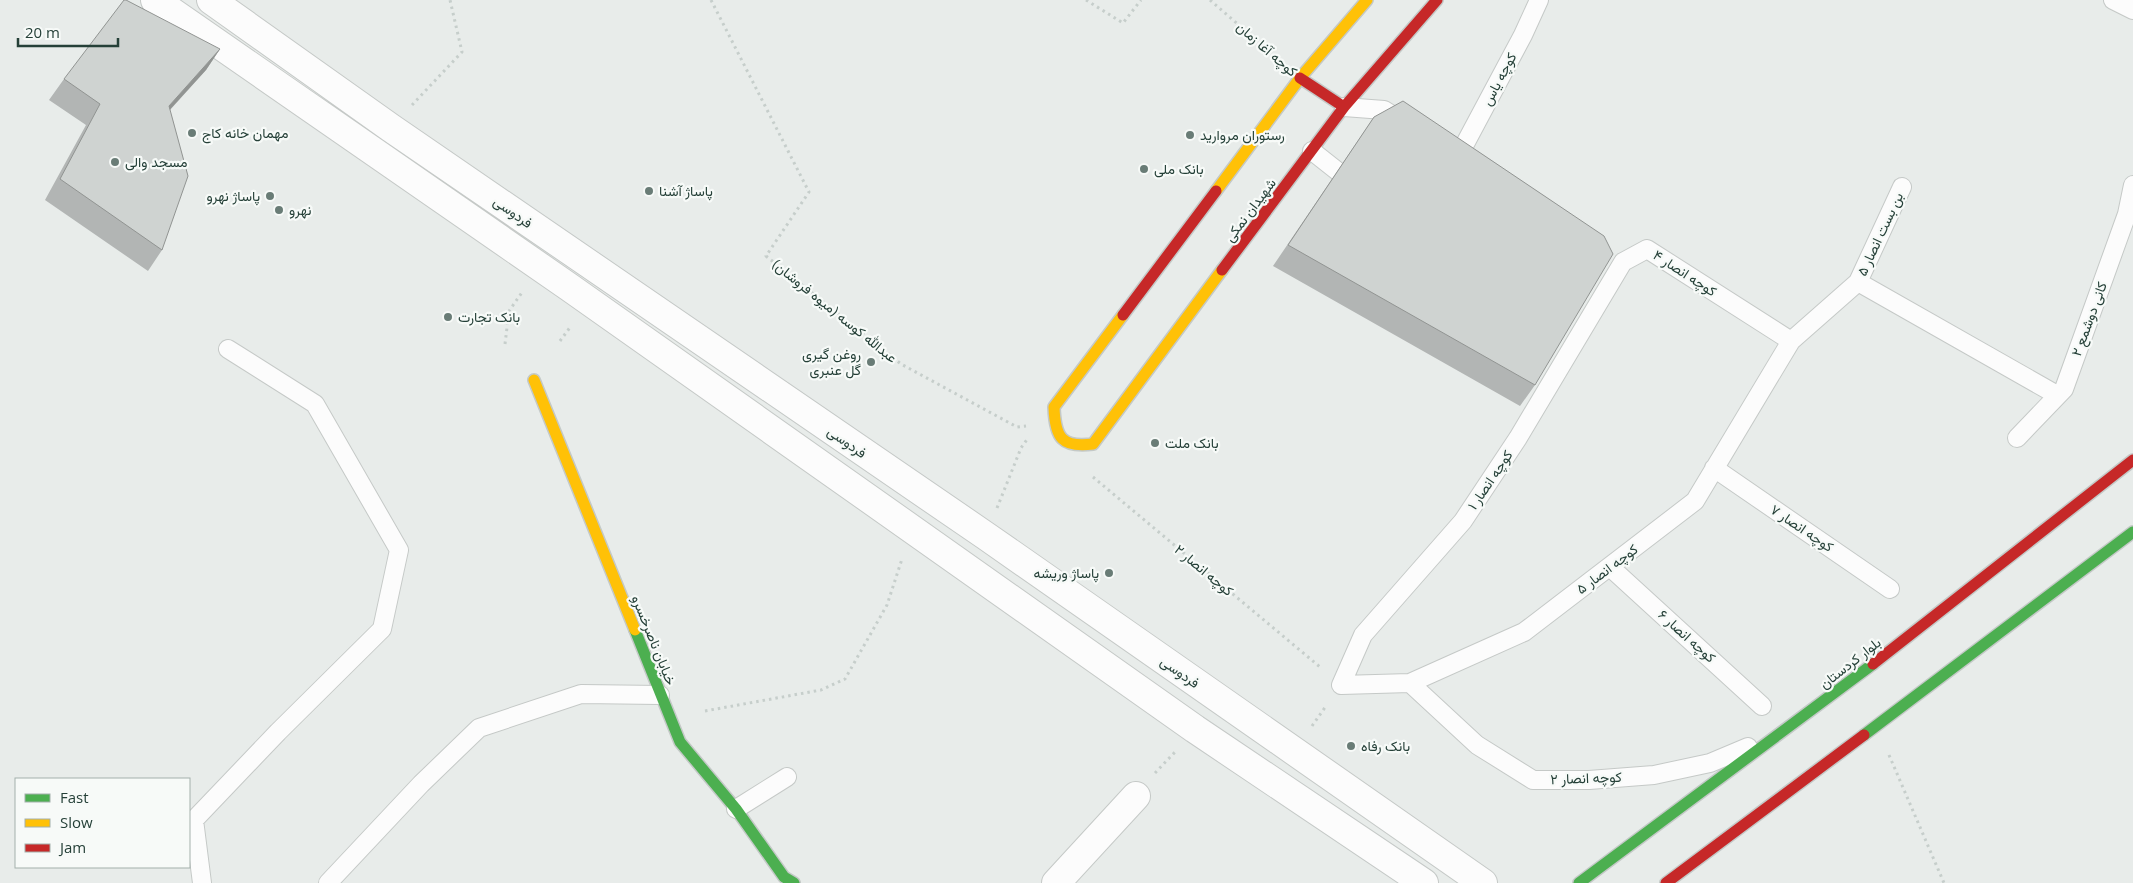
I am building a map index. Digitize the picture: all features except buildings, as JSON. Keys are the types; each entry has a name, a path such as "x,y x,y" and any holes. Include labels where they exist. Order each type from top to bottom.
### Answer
{"main road":[{"path":"1094,444 1076,446 1067,442 1059,433 1054,422 1054,407 1300,78 1367,0"},
{"name":"شهیدان نمکی","path":"1094,444 1344,107 1438,0"},
{"path":"1300,78 1344,107"},
{"name":"خیابان ناصرخسرو","path":"534,380 680,742 736,809 784,877 794,883"},
{"name":"بلوار کردستان","path":"1579,883 1788,730 2012,557 2133,460"},
{"path":"1666,883 2133,532"}],"street":[{"path":"155,0 539,267 1195,729 1424,883"},
{"name":"فردوسی","path":"211,0 391,128 986,536 1483,883"},
{"path":"1056,883 1136,796"}],"lane":[{"name":"کوچه یاس","path":"1458,157 1523,35 1539,0"},
{"path":"2113,0 2133,10"},
{"path":"1344,107 1384,110 1417,131"},
{"path":"1441,146 1474,167"},
{"path":"1312,151 1367,193"},
{"name":"کانی دوشمع ۲","path":"2017,438 2064,388 2127,214 2133,185"},
{"name":"بن بست انصار ۵","path":"1791,341 1858,282 1902,187"},
{"name":"کوچه انصار ۴","path":"1623,262 1647,249 1791,341"},
{"path":"1606,252 1623,262"},
{"name":"کوچه انصار ۱","path":"1341,685 1363,635 1463,521 1518,438 1623,262"},
{"path":"1858,282 2057,395"},
{"name":"کوچه انصار ۵","path":"1341,685 1410,683 1524,632 1610,567 1695,501 1791,341"},
{"path":"202,883 194,820 278,732 382,629 399,550 315,404 228,349"},
{"name":"کوچه انصار ۷","path":"1714,468 1890,589"},
{"name":"کوچه انصار ۶","path":"1610,567 1762,706"},
{"name":"کوچه انصار ۲","path":"1410,683 1477,745 1533,780 1589,780 1654,775 1710,763 1788,730"},
{"path":"328,883 421,784 479,728 581,694 660,695"},
{"path":"736,809 787,778"}],"path":[{"path":"391,128 462,52 450,0"},
{"name":"عبدالله کوسه (میوه فروشان)","path":"711,0 809,192 766,256 901,364 1017,427 1037,424"},
{"path":"1086,0 1123,23 1141,0"},
{"name":"کوچه آغا زمان","path":"1210,0 1300,78"},
{"path":"504,344 509,311 539,267"},
{"path":"986,536 1021,448 1037,424 1054,407"},
{"name":"کوچه انصار ۲","path":"1094,444 1093,476 1341,685"},
{"path":"705,711 821,690 845,679 887,605 912,531"},
{"path":"1294,751 1341,685"},
{"path":"1876,726 1944,883"},
{"path":"1136,796 1195,729"}],"traffic: fast":[{"path":"1864,735 2133,532"},
{"path":"635,630 680,742 736,809 784,877 794,883"},
{"path":"1579,883 1873,664"}],"traffic: slow":[{"path":"1216,191 1300,78 1367,0"},
{"path":"1123,315 1054,407 1056,426 1062,439 1067,442 1082,445 1093,444 1222,270"},
{"path":"534,380 635,630"}],"traffic: jam":[{"path":"1222,270 1344,107 1437,0"},
{"path":"1300,78 1344,107"},
{"path":"1123,315 1216,191"},
{"path":"1873,664 2133,460"},
{"path":"1666,883 1864,735"}],"place":[{"name":"مهمان خانه کاج","path":"192,133"},
{"name":"رستوران مروارید","path":"1190,135"},
{"name":"مسجد والی","path":"115,162"},
{"name":"بانک ملی","path":"1144,169"},
{"name":"پاساژ آشنا","path":"649,191"},
{"name":"پاساژ نهرو","path":"270,196"},
{"name":"نهرو","path":"279,210"},
{"name":"بانک تجارت","path":"448,317"},
{"name":"روغن گیری گل عنبری","path":"871,362"},
{"name":"بانک ملت","path":"1155,443"},
{"name":"پاساژ وریشه","path":"1109,573"},
{"name":"بانک رفاه","path":"1351,746"}]}
